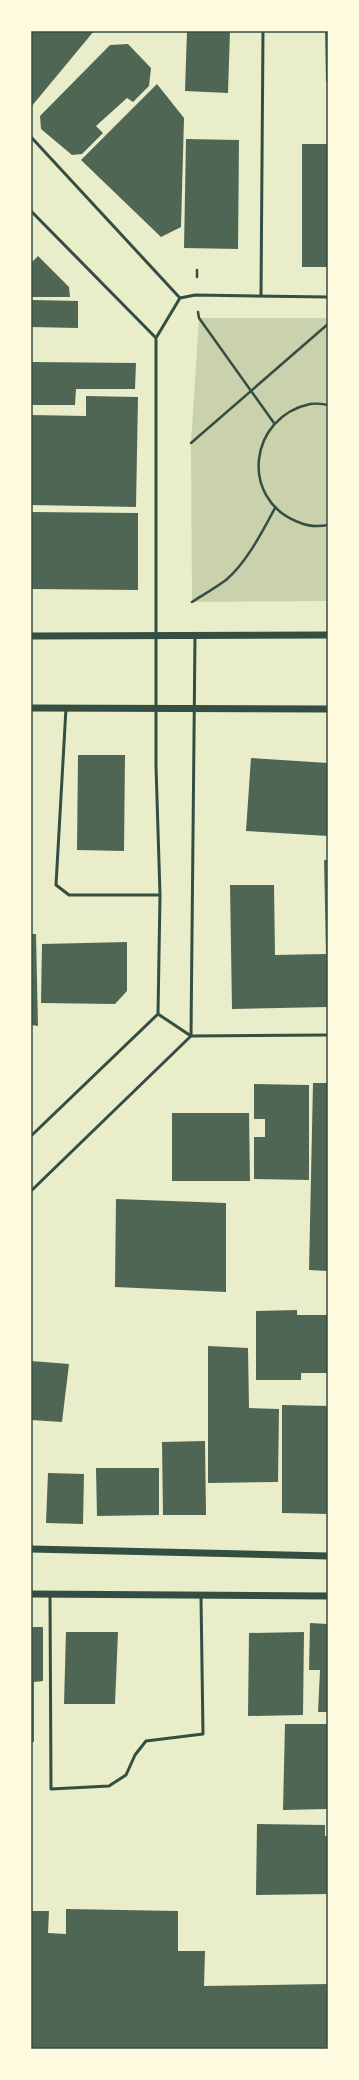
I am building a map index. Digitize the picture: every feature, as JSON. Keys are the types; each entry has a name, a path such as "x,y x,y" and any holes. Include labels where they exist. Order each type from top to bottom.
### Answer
{"street":[{"path":"31,636 328,635"},
{"path":"31,708 328,709"},
{"path":"31,1550 328,1556"},
{"path":"31,1594 201,1597 328,1596"}],"lane":[{"path":"261,296 263,31"},
{"path":"31,137 180,298"},
{"path":"31,211 156,338"},
{"path":"31,1136 158,1014 160,896 156,708 156,338 180,298 195,295 328,297"},
{"path":"31,1191 191,1036 196,636"},
{"path":"66,708 56,885 69,895 160,896"},
{"path":"158,1014 191,1036 328,1036"},
{"path":"50,1595 51,1789 109,1786 126,1775 135,1755 146,1741 203,1734 201,1597"}],"path":[{"path":"199,318 274,423"},
{"path":"190,443 328,324"},
{"path":"328,405 311,404 291,410 274,423 262,443 257,466 262,489 275,508 290,519 306,525 328,525"},
{"path":"192,602 226,579 242,561 259,536 275,508"}],"green space":[{"path":"199,318 328,318 328,601 192,602 191,443"}],"building":[{"path":"31,31 94,31 31,107"},
{"path":"187,31 230,31 228,93 185,91"},
{"path":"325,31 328,31 328,82 326,82"},
{"path":"128,44 151,68 149,86 133,102 127,98 96,126 103,133 82,154 72,155 41,129 40,116 110,45"},
{"path":"157,84 184,118 181,227 161,237 81,160"},
{"path":"186,139 239,140 238,249 184,248"},
{"path":"302,144 328,144 328,267 302,267"},
{"path":"38,256 69,287 70,297 31,297 31,263"},
{"path":"31,300 78,301 78,328 31,327"},
{"path":"31,362 136,363 135,389 76,389 75,405 31,405"},
{"path":"86,396 138,397 136,507 31,505 31,415 86,416"},
{"path":"31,512 138,513 138,590 31,589"},
{"path":"78,755 125,755 124,851 77,850"},
{"path":"251,758 328,763 328,836 246,831"},
{"path":"324,860 328,860 328,1007 232,1009 230,885 274,885 275,955 326,954"},
{"path":"31,934 36,934 38,1026 31,1025"},
{"path":"127,942 127,991 115,1004 41,1003 42,944"},
{"path":"313,1083 328,1083 328,1271 309,1270"},
{"path":"254,1084 309,1085 309,1180 254,1179 254,1137 265,1137 265,1119 254,1119"},
{"path":"172,1113 249,1113 250,1181 172,1181"},
{"path":"116,1199 226,1203 226,1292 115,1287"},
{"path":"297,1310 297,1315 328,1315 328,1373 301,1373 301,1380 256,1380 256,1311"},
{"path":"208,1346 248,1348 249,1408 279,1409 278,1482 208,1483"},
{"path":"31,1361 69,1364 62,1422 31,1420"},
{"path":"282,1405 328,1406 328,1514 282,1513"},
{"path":"205,1441 206,1515 163,1515 162,1442"},
{"path":"96,1468 159,1468 159,1515 97,1516"},
{"path":"48,1473 84,1474 83,1524 46,1523"},
{"path":"310,1623 328,1624 328,1712 318,1712 320,1670 309,1670"},
{"path":"31,1627 43,1627 43,1681 34,1682 34,1742 31,1742"},
{"path":"66,1632 118,1632 115,1704 64,1704"},
{"path":"304,1632 303,1715 248,1716 249,1633"},
{"path":"285,1724 328,1724 328,1809 283,1810"},
{"path":"257,1824 325,1825 325,1836 328,1836 328,1894 256,1895"},
{"path":"66,1909 178,1911 178,1951 205,1951 204,1986 328,1984 328,2049 31,2049 31,1911 49,1911 48,1933 66,1934"}]}
